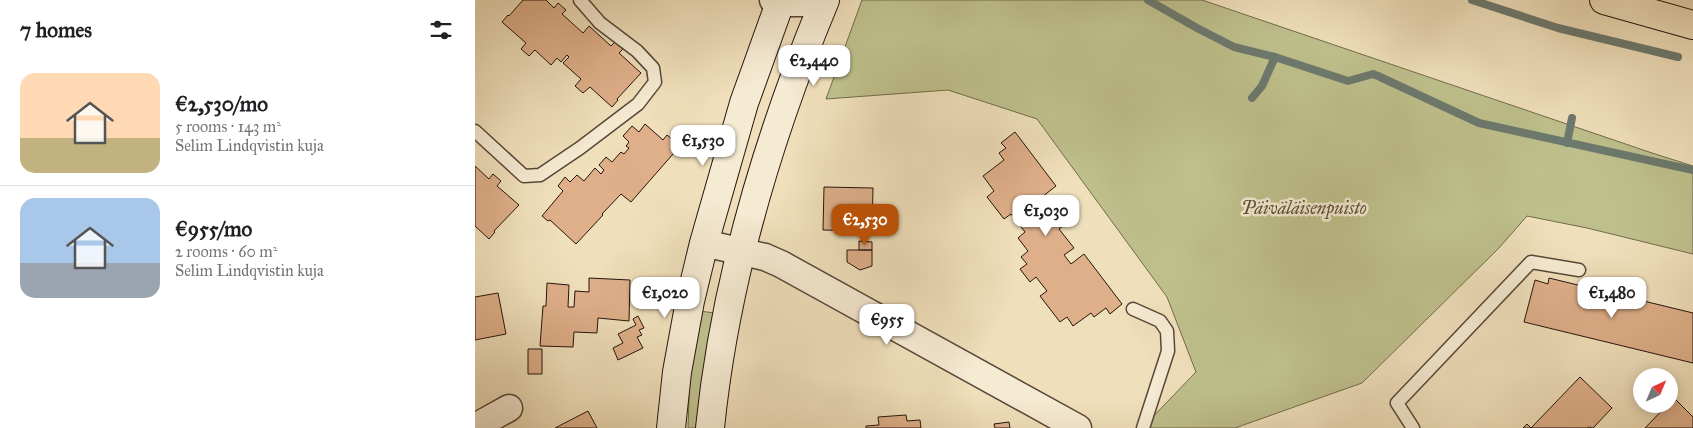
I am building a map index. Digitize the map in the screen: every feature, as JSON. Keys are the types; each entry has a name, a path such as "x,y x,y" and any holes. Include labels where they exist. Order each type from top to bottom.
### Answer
{"highway":[{"path":"1604,0 1693,25"}],"main road":[{"path":"671,428 677,372 690,300 704,243 744,103 778,1"},
{"path":"710,428 715,380 727,306 740,251 767,157 823,1"}],"street":[{"path":"778,1 823,1"},
{"path":"704,243 765,257 781,264 1078,428"},
{"path":"475,427 509,408"}],"lane":[{"path":"475,132 525,176 540,175 580,148 638,104 655,82 653,68 637,51 600,23 580,0"},
{"path":"1413,428 1397,403 1531,262 1579,270"},
{"path":"1133,309 1160,321 1167,331 1168,351 1143,428"}],"green space":[{"name":"Päiväläisenpuisto","path":"862,0 1202,0 1693,166 1693,254 1587,228 1527,216 1499,248 1362,383 1235,428 1142,428 1196,372 1167,297 1037,119 948,90 826,99"},
{"path":"699,311 715,313 698,428 688,428 690,370"}],"building":[{"path":"523,0 546,0 554,8 558,3 566,10 562,14 583,33 589,26 611,46 615,42 623,49 619,53 641,73 612,107 590,87 583,93 575,86 581,79 563,63 569,57 567,55 561,62 557,58 551,65 535,50 529,56 521,49 526,43 502,22"},
{"path":"645,124 663,140 667,135 680,146 631,202 621,194 576,244 550,220 548,221 542,216 563,191 558,186 565,177 570,182 577,175 584,181 595,168 601,174 604,170 599,165 606,157 612,162 621,152 624,154 629,148 626,146 629,142 623,136 632,126 639,132"},
{"path":"1015,132 1056,186 1042,197 1049,206 1059,198 1074,218 1059,229 1074,248 1064,255 1071,264 1084,254 1122,304 1110,314 1106,308 1094,317 1091,313 1073,326 1067,317 1060,322 1040,296 1047,291 1036,277 1030,282 1020,269 1027,264 1021,257 1028,251 1018,238 1025,232 1011,214 1004,219 987,197 994,191 983,176 1004,160 999,153 1006,148 1001,143"},
{"path":"475,166 489,179 493,174 501,181 497,186 519,205 494,231 489,239 475,226"},
{"path":"824,187 873,188 872,231 823,230"},
{"path":"859,241 872,242 872,250 859,250"},
{"path":"847,250 872,250 872,266 860,270 847,262"},
{"path":"589,278 630,280 629,321 598,318 597,333 574,332 573,347 540,346 543,306 546,306 547,283 569,285 568,307 574,307 575,291 589,292"},
{"path":"1549,278 1693,313 1693,363 1524,322 1535,280 1548,284"},
{"path":"498,293 506,334 475,340 475,297"},
{"path":"638,316 644,328 639,330 642,335 637,337 643,348 618,360 613,348 623,343 618,334 636,325 633,319"},
{"path":"528,349 542,349 542,374 528,374"},
{"path":"1580,377 1612,408 1593,428 1531,428"},
{"path":"1678,402 1693,417 1693,428 1645,428 1660,413 1678,413"},
{"path":"588,411 597,428 555,428"},
{"path":"906,415 907,421 920,420 921,428 866,428 866,426 879,425 878,417"},
{"path":"1009,422 1010,428 995,428 994,424"},
{"path":"1527,424 1531,428 1523,428"}],"waterway":[{"path":"1148,0 1234,47 1275,57 1348,81 1373,74 1479,123 1693,170"},
{"path":"1472,0 1558,28 1678,57"},
{"path":"1252,98 1262,86 1275,57"},
{"path":"1567,143 1572,118"}]}
